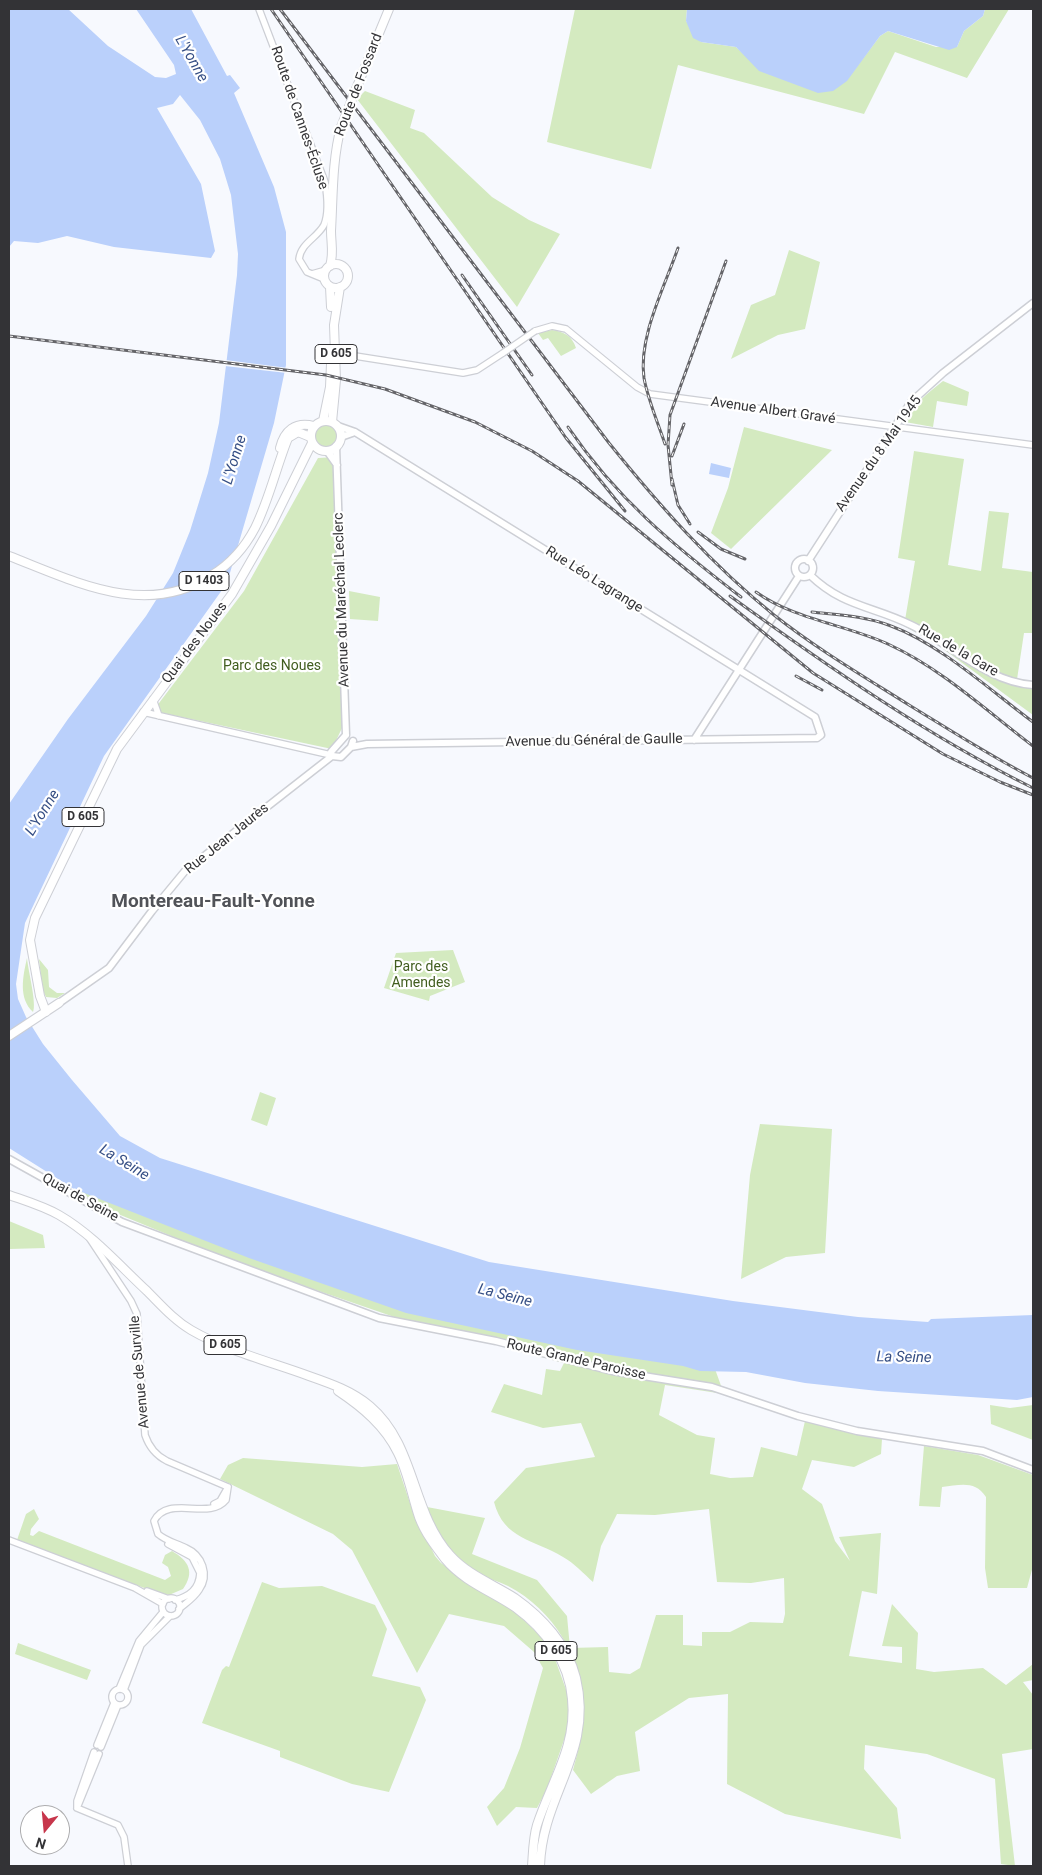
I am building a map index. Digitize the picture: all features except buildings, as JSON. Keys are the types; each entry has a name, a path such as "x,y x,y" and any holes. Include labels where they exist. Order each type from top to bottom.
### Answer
{"main road":[{"name":"Route de Fossard","path":"328,268 333,250 332,223 336,160 341,127 389,9"},
{"name":"Route de Fossard","path":"332,223 342,266"},
{"path":"342,266 348,277 345,283 340,287 330,287 324,279 328,268 342,266"},
{"name":"D 605","path":"323,421 331,379 330,287"},
{"name":"D 605","path":"335,424 336,353 334,325 340,287"},
{"name":"Avenue du 8 Mai 1945","path":"808,561 894,427 917,395 1033,303"},
{"path":"338,466 324,450 311,440 314,426 323,421 335,424 341,437"},
{"name":"Rue Léo Lagrange","path":"335,424 355,432 815,717 821,737"},
{"name":"D 1403","path":"276,466 282,437 287,430 295,426 314,426"},
{"name":"D 1403","path":"9,556 113,593 144,596 168,594 203,581 220,570 237,554 255,528 276,466 288,438 298,432 311,440"},
{"path":"324,450 336,446 341,437 355,432"},
{"name":"D 605","path":"301,468 311,440"},
{"name":"Avenue du Maréchal Leclerc","path":"336,446 346,735"},
{"name":"D 605","path":"301,468 314,454 324,450"},
{"name":"Quai des Noues","path":"143,712 232,594 251,563 301,468"},
{"path":"802,560 808,561 813,568 810,575 799,576 795,571 797,562 802,560"},
{"name":"Rue de la Gare","path":"810,575 839,598 911,625 939,640 966,660 1011,681 1033,685"},
{"path":"694,740 799,576"},
{"name":"D 605","path":"46,1012 39,994 30,940 35,918 106,769 143,712"},
{"path":"346,735 337,744 332,756 341,757 352,744"},
{"name":"Avenue du Général de Gaulle","path":"346,735 352,744 821,737"},
{"name":"Rue Jean Jaurès","path":"9,1036 110,968 152,911 185,871 332,756"},
{"path":"39,994 50,1002 59,1003"},
{"name":"Quai de Seine","path":"9,1159 104,1214 154,1234"},
{"name":"D 605","path":"9,1195 59,1215 74,1224 87,1234 172,1316 192,1330 314,1378 332,1383 359,1398 373,1409 385,1422 405,1456 423,1511 436,1538 466,1570 515,1599 541,1620 556,1636 576,1675 581,1719 578,1740 544,1828 540,1866"},
{"name":"Route Grande Paroisse","path":"154,1234 379,1318 496,1341 612,1371 712,1387 798,1416 857,1432 983,1452 1033,1470"},
{"name":"D 605","path":"314,1378 356,1403 385,1433 398,1453 420,1519 431,1540 447,1561 460,1574 516,1608 536,1625 550,1640 559,1657 568,1678 573,1720 570,1740 537,1827 532,1866"}],"street":[{"name":"Route de Cannes-Écluse","path":"259,9 325,182 327,195 325,222 300,254 303,268 312,274"},
{"path":"312,274 328,268"},
{"path":"312,274 324,279"},
{"name":"Avenue Albert Gravé","path":"336,353 463,373 477,370 535,331 552,326 570,331 637,387 650,394 1033,445"},
{"path":"153,699 159,716"},
{"path":"143,712 332,756"},
{"name":"Avenue de Surville","path":"87,1234 106,1266 131,1301 137,1314 147,1443 158,1456 166,1461 228,1487"},
{"path":"106,1266 114,1260"},
{"path":"112,1274 114,1260"},
{"path":"163,1604 172,1599 187,1596 195,1589 199,1582 199,1569 196,1560 189,1554 155,1536 151,1525 152,1516 165,1506 216,1503 228,1487"},
{"path":"128,1866 124,1837 118,1825 77,1808 96,1753 102,1751 99,1746 116,1704 112,1696 121,1690 141,1645 170,1616 176,1614 199,1591 203,1584 204,1569 199,1558 192,1551 158,1534 154,1521 158,1514 166,1510 218,1507 226,1500 228,1487"},
{"path":"9,1540 135,1588 172,1599 179,1604 179,1609"},
{"path":"135,1588 163,1604"},
{"path":"121,1690 139,1641 164,1612 163,1604"},
{"path":"164,1612 170,1616"},
{"path":"116,1704 123,1705 128,1699 128,1694 121,1690"}],"green space":[{"path":"575,9 687,9 686,21 701,42 736,47 746,56 846,81 880,36 888,31 936,47 957,47 964,31 983,16 985,9 1009,9 967,78 895,52 864,114 678,65 651,169 547,142"},
{"path":"365,91 415,110 410,128 424,133 492,197 529,220 560,234 517,307 357,99"},
{"path":"789,250 820,262 805,329 778,335 731,359 751,305 775,295"},
{"path":"552,330 567,335 576,348 561,356 548,338 543,340 538,333"},
{"path":"943,381 969,392 967,406 937,401 933,427 905,422 926,394"},
{"path":"326,425 336,432 337,436 330,446 326,447 316,440 315,436 322,426"},
{"path":"744,427 832,450 731,549 711,533 728,488"},
{"path":"914,451 964,459 948,565 981,571 989,511 1009,513 1002,568 1033,572 1033,633 1024,633 1016,686 1033,687 1033,715 935,643 904,626 915,561 898,558"},
{"name":"Parc des Noues","path":"335,457 342,728 332,749 153,711 244,591 318,458"},
{"path":"349,591 380,597 378,621 350,619"},
{"name":"Parc des Amendes","path":"453,950 465,982 430,996 429,1001 384,988 396,953"},
{"path":"27,958 33,995 33,1012 23,994 23,979"},
{"path":"39,959 48,970 49,987 57,993 65,993 57,998 46,997 42,988"},
{"path":"260,1092 276,1098 267,1126 251,1120"},
{"path":"760,1124 832,1129 825,1253 786,1257 741,1279 750,1175"},
{"path":"76,1189 715,1369 724,1394 665,1385 659,1415 697,1435 715,1438 710,1474 730,1478 753,1477 761,1447 797,1456 805,1421 882,1439 881,1454 854,1467 812,1460 802,1489 822,1504 835,1541 850,1561 839,1537 881,1533 877,1594 862,1591 849,1656 902,1663 902,1647 882,1646 892,1604 918,1633 916,1669 934,1672 983,1668 1006,1685 1033,1664 1033,1680 1023,1682 1033,1695 1033,1749 1002,1754 1015,1866 1001,1864 995,1779 927,1754 865,1745 864,1769 897,1808 901,1839 785,1814 727,1784 728,1694 689,1698 635,1732 640,1771 617,1776 591,1794 573,1770 582,1733 584,1710 578,1672 563,1638 539,1608 524,1596 508,1586 476,1572 452,1552 433,1526 427,1507 485,1518 472,1554 537,1580 567,1616 570,1648 608,1647 609,1672 630,1674 640,1668 656,1615 683,1615 683,1645 702,1646 702,1632 730,1632 750,1622 783,1623 785,1614 784,1578 751,1583 717,1582 709,1509 655,1515 617,1514 601,1546 593,1582 567,1559 521,1537 513,1531 499,1515 494,1502 526,1468 595,1457 581,1423 543,1428 491,1412 504,1384 542,1395 546,1369 560,1371 564,1363 403,1320 313,1289 186,1242 101,1207"},
{"path":"9,1221 43,1235 45,1248 10,1249 9,1252"},
{"path":"990,1405 1010,1408 1033,1405 1033,1440 991,1424"},
{"path":"924,1446 978,1455 1033,1475 1033,1566 1027,1588 988,1588 985,1568 986,1497 977,1488 967,1485 942,1487 940,1507 919,1506"},
{"path":"243,1458 362,1467 397,1464 411,1506 435,1556 441,1563 512,1609 550,1645 568,1695 571,1720 547,1789 537,1808 516,1807 497,1826 487,1807 504,1788 520,1748 543,1668 534,1652 504,1626 449,1614 417,1673 352,1550 333,1534 220,1479 228,1465"},
{"path":"34,1509 39,1519 31,1529 30,1535 33,1536 39,1531 165,1580 171,1576 168,1567 162,1563 165,1555 172,1551 183,1559 188,1567 189,1577 187,1583 183,1589 169,1595 147,1589 17,1540 26,1514"},
{"path":"262,1582 279,1588 322,1586 375,1605 387,1629 372,1676 420,1687 426,1700 389,1792 352,1784 280,1757 280,1751 202,1723 222,1670 226,1666 229,1667"},
{"path":"18,1643 91,1670 87,1680 15,1654"}],"water":[{"path":"9,9 68,9 108,46 155,77 166,78 176,74 174,65 136,9 191,9 227,76 230,75 240,88 234,93 274,187 286,232 286,365 274,423 227,583 104,756 25,923 16,984 18,999 26,1017 43,1044 120,1136 160,1158 489,1262 733,1301 858,1317 928,1322 931,1319 1033,1315 1033,1397 1017,1400 878,1391 805,1383 746,1372 700,1371 683,1366 577,1350 406,1313 249,1258 74,1189 9,1148 9,804 68,719 146,616 173,573 190,531 208,473 219,423 238,254 231,195 220,159 200,120 180,95 173,104 157,108 201,184 215,251 211,258 114,247 67,236 38,243 14,241 9,247"},
{"path":"687,9 985,9 983,16 964,31 957,47 949,50 888,31 880,36 847,81 833,91 818,93 759,71 736,47 701,42 693,38 686,21"},
{"path":"711,463 731,468 729,478 709,474"}],"pier":[{"path":"225,360 288,368 287,373 225,366"}],"railway":[{"path":"271,9 566,438 625,511"},
{"path":"280,9 609,443 687,534 751,596 807,639 857,673 1001,761 1033,778"},
{"path":"665,444 648,395 643,362 654,312 678,248"},
{"path":"672,485 668,445 670,415 726,261"},
{"path":"462,275 532,375"},
{"path":"9,336 326,375 385,389 475,422 532,451 578,481 813,673 943,754 1000,782 1033,795"},
{"path":"672,456 684,424"},
{"path":"568,427 606,477 647,520 692,559 741,597"},
{"path":"672,479 678,505 690,524"},
{"path":"698,532 721,549 745,559"},
{"path":"756,592 787,609 874,638 909,655 964,692 1033,746"},
{"path":"730,596 877,698 954,745 1033,788"},
{"path":"812,612 872,620 909,634 946,656 1033,722"},
{"path":"796,676 822,690"}],"district":[{"name":"Montereau-Fault-Yonne","path":"213,902"}],"water label":[{"name":"L'Yonne","path":"191,59"},
{"name":"L'Yonne","path":"235,460"},
{"name":"L'Yonne","path":"43,813"},
{"name":"La Seine","path":"124,1163"},
{"name":"La Seine","path":"505,1296"},
{"name":"La Seine","path":"904,1358"}]}
